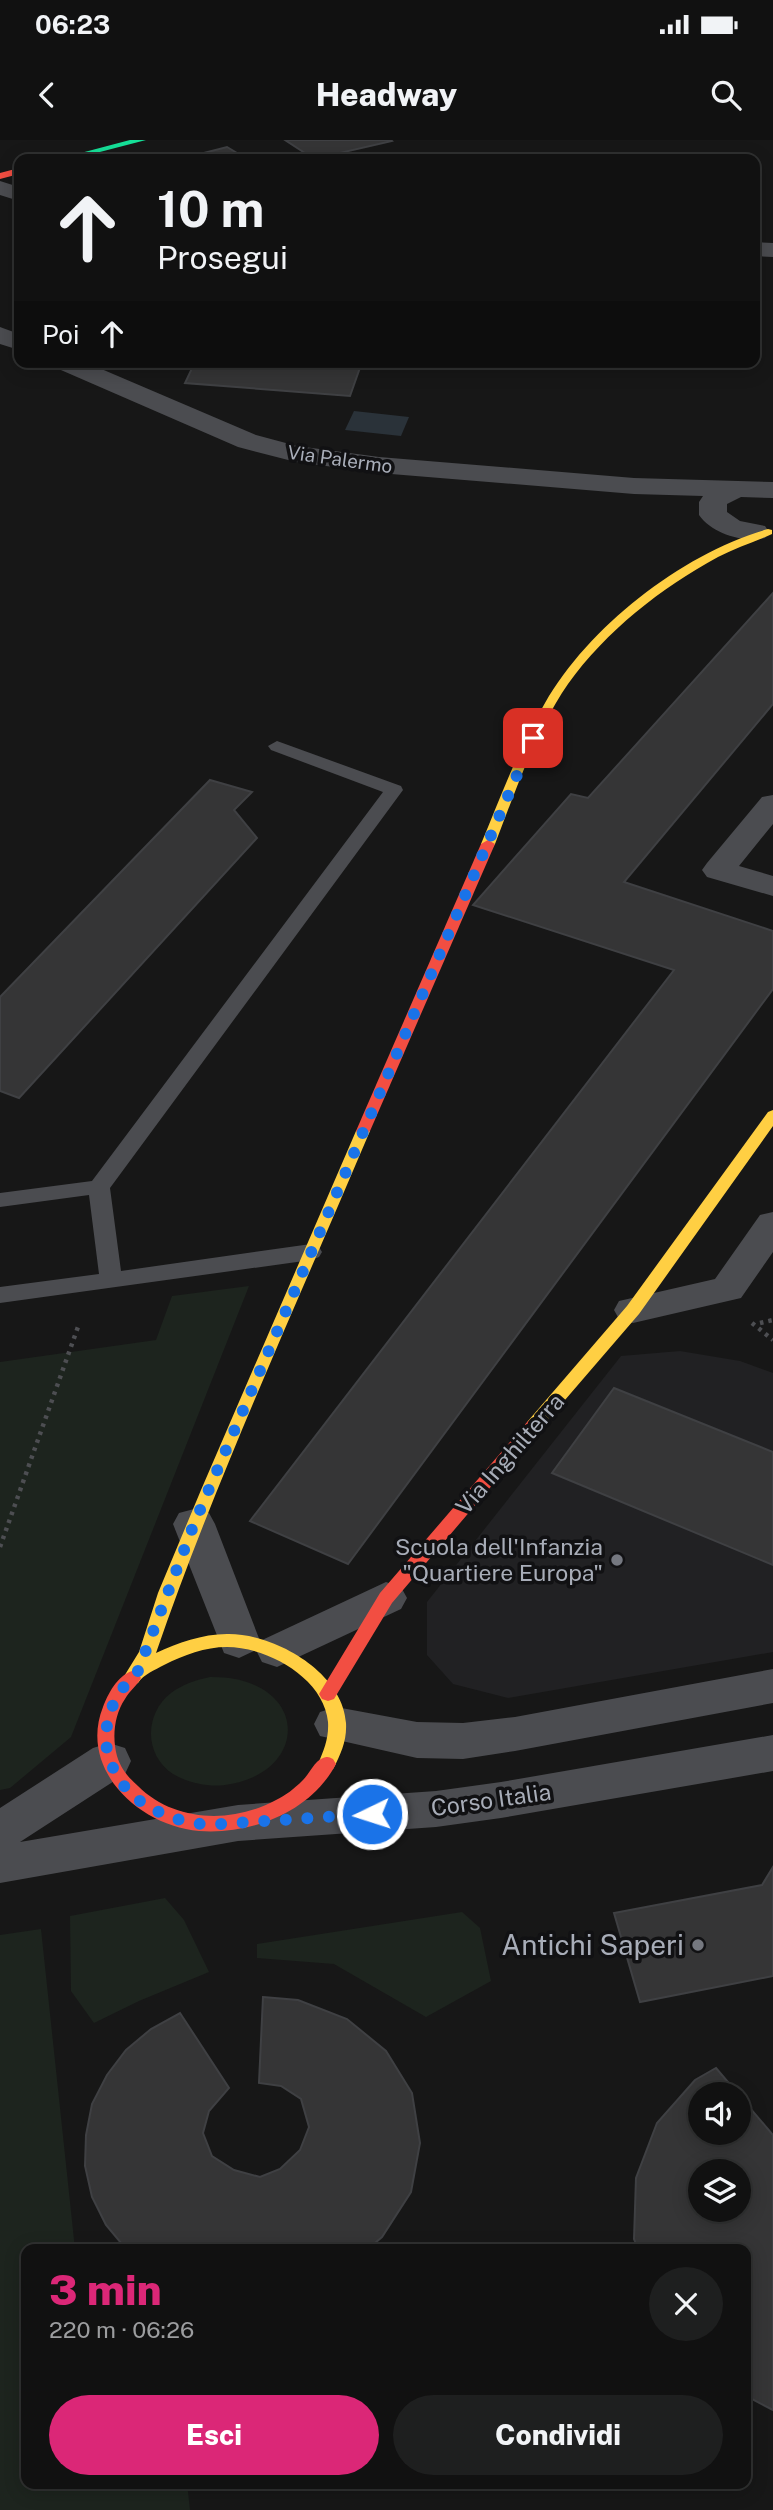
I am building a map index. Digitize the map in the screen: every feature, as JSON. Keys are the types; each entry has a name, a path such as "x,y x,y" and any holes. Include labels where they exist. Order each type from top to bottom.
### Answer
{"street":[{"path":"84,154 141,140"},
{"name":"Via Palermo","path":"77,368 247,441 296,454 369,464 634,486 772,490"},
{"name":"Via Palermo","path":"634,486 717,519 765,532"},
{"path":"714,555 717,519 711,508 719,496 738,489"},
{"path":"138,1671 194,1524 525,755 551,702 576,666 645,601 714,555 765,532"},
{"path":"773,804 718,870 773,886"},
{"name":"Via Inghilterra","path":"332,1709 386,1598 633,1310 773,1115"},
{"path":"633,1310 728,1289 773,1224"},
{"path":"194,1524 258,1645"},
{"name":"Via Inghilterra","path":"258,1645 386,1598"},
{"path":"202,1642 258,1645 308,1668 332,1709 333,1751 321,1777 290,1804 271,1814 238,1824 205,1825 172,1818 144,1805 123,1785 109,1761 105,1738 109,1713 120,1691 138,1671 167,1653 202,1642"},
{"path":"332,1709 417,1741 463,1741 515,1734 773,1686"},
{"name":"Corso Italia","path":"0,1864 238,1824 488,1802 773,1753"},
{"path":"0,1831 109,1761"}],"lane":[{"path":"102,1281 99,1187 394,790 277,746"},
{"path":"0,1200 99,1187"},
{"path":"0,1295 311,1252"}],"path":[{"path":"0,1547 102,1281"}],"shaded area":[{"path":"354,411 409,417 401,436 345,430"},
{"path":"249,1286 71,1737 10,1788 0,1790 0,1362 156,1340 172,1296"},
{"name":"Scuola dell'Infanzia \"Quartiere Europa\"","path":"680,1351 740,1361 773,1373 773,1652 508,1698 453,1684 427,1655 427,1602 621,1356"},
{"path":"210,1677 243,1681 266,1692 281,1708 288,1726 285,1745 274,1763 254,1777 225,1785 198,1784 173,1774 163,1766 157,1756 151,1734 152,1723 162,1702 180,1687"},
{"path":"165,1898 184,1920 209,1972 94,2023 71,1991 70,1916"},
{"path":"462,1912 480,1928 491,1981 426,2017 334,1964 257,1958 257,1944"},
{"path":"41,1929 74,2244 21,2244 21,2489 188,2489 190,2510 0,2510 0,1935"}],"building":[{"path":"285,140 392,141 336,154 306,154"},
{"path":"227,147 239,154 200,154"},
{"path":"192,368 360,368 350,396 185,383"},
{"path":"773,593 773,704 624,882 773,931 773,989 348,1564 250,1521 674,970 473,905 571,794 588,798"},
{"path":"210,780 252,792 234,810 257,838 19,1098 0,1091 0,997"},
{"path":"614,1388 773,1452 773,1565 552,1473"},
{"name":"Antichi Saperi","path":"773,1867 773,1976 640,2002 614,1913 762,1885"},
{"path":"263,1997 298,2000 347,2019 386,2051 412,2093 420,2143 411,2192 382,2237 374,2244 122,2244 106,2225 92,2197 85,2166 86,2135 92,2104 107,2075 126,2050 151,2029 180,2013 229,2088 209,2111 203,2133 212,2156 234,2170 260,2177 280,2169 300,2150 309,2127 301,2099 281,2086 259,2083"},
{"path":"716,2068 728,2082 693,2082 695,2080"},
{"path":"688,2088 688,2145 751,2145 751,2109 773,2135 773,2410 751,2399 751,2244 636,2244 636,2178 657,2123"}],"traffic: fast":[{"path":"84,154 141,140"}],"traffic: slow":[{"path":"488,844 541,720 563,683 595,645 651,595 693,567 768,532"},
{"path":"534,1425 633,1310 773,1115"},
{"path":"132,1678 147,1653 167,1593 209,1490 363,1131"},
{"path":"138,1671 174,1653 213,1641 240,1641 282,1654 318,1683 330,1701 337,1721 336,1742 327,1764"}],"traffic: jam":[{"path":"0,176 14,172"},
{"path":"363,1131 488,844"},
{"path":"328,1694 386,1598 534,1425"},
{"path":"132,1678 119,1693 110,1711 106,1731 107,1754 120,1780 142,1802 168,1816 197,1823 227,1823 257,1817 284,1805 308,1787 327,1764"}],"place":[{"name":"Scuola dell'Infanzia \"Quartiere Europa\"","path":"617,1560"},
{"name":"Antichi Saperi","path":"698,1945"}],"route":[{"path":"372,1814 205,1825 172,1818 144,1805 123,1785 109,1761 105,1738 109,1713 120,1691 138,1671 194,1524 533,738"}]}
